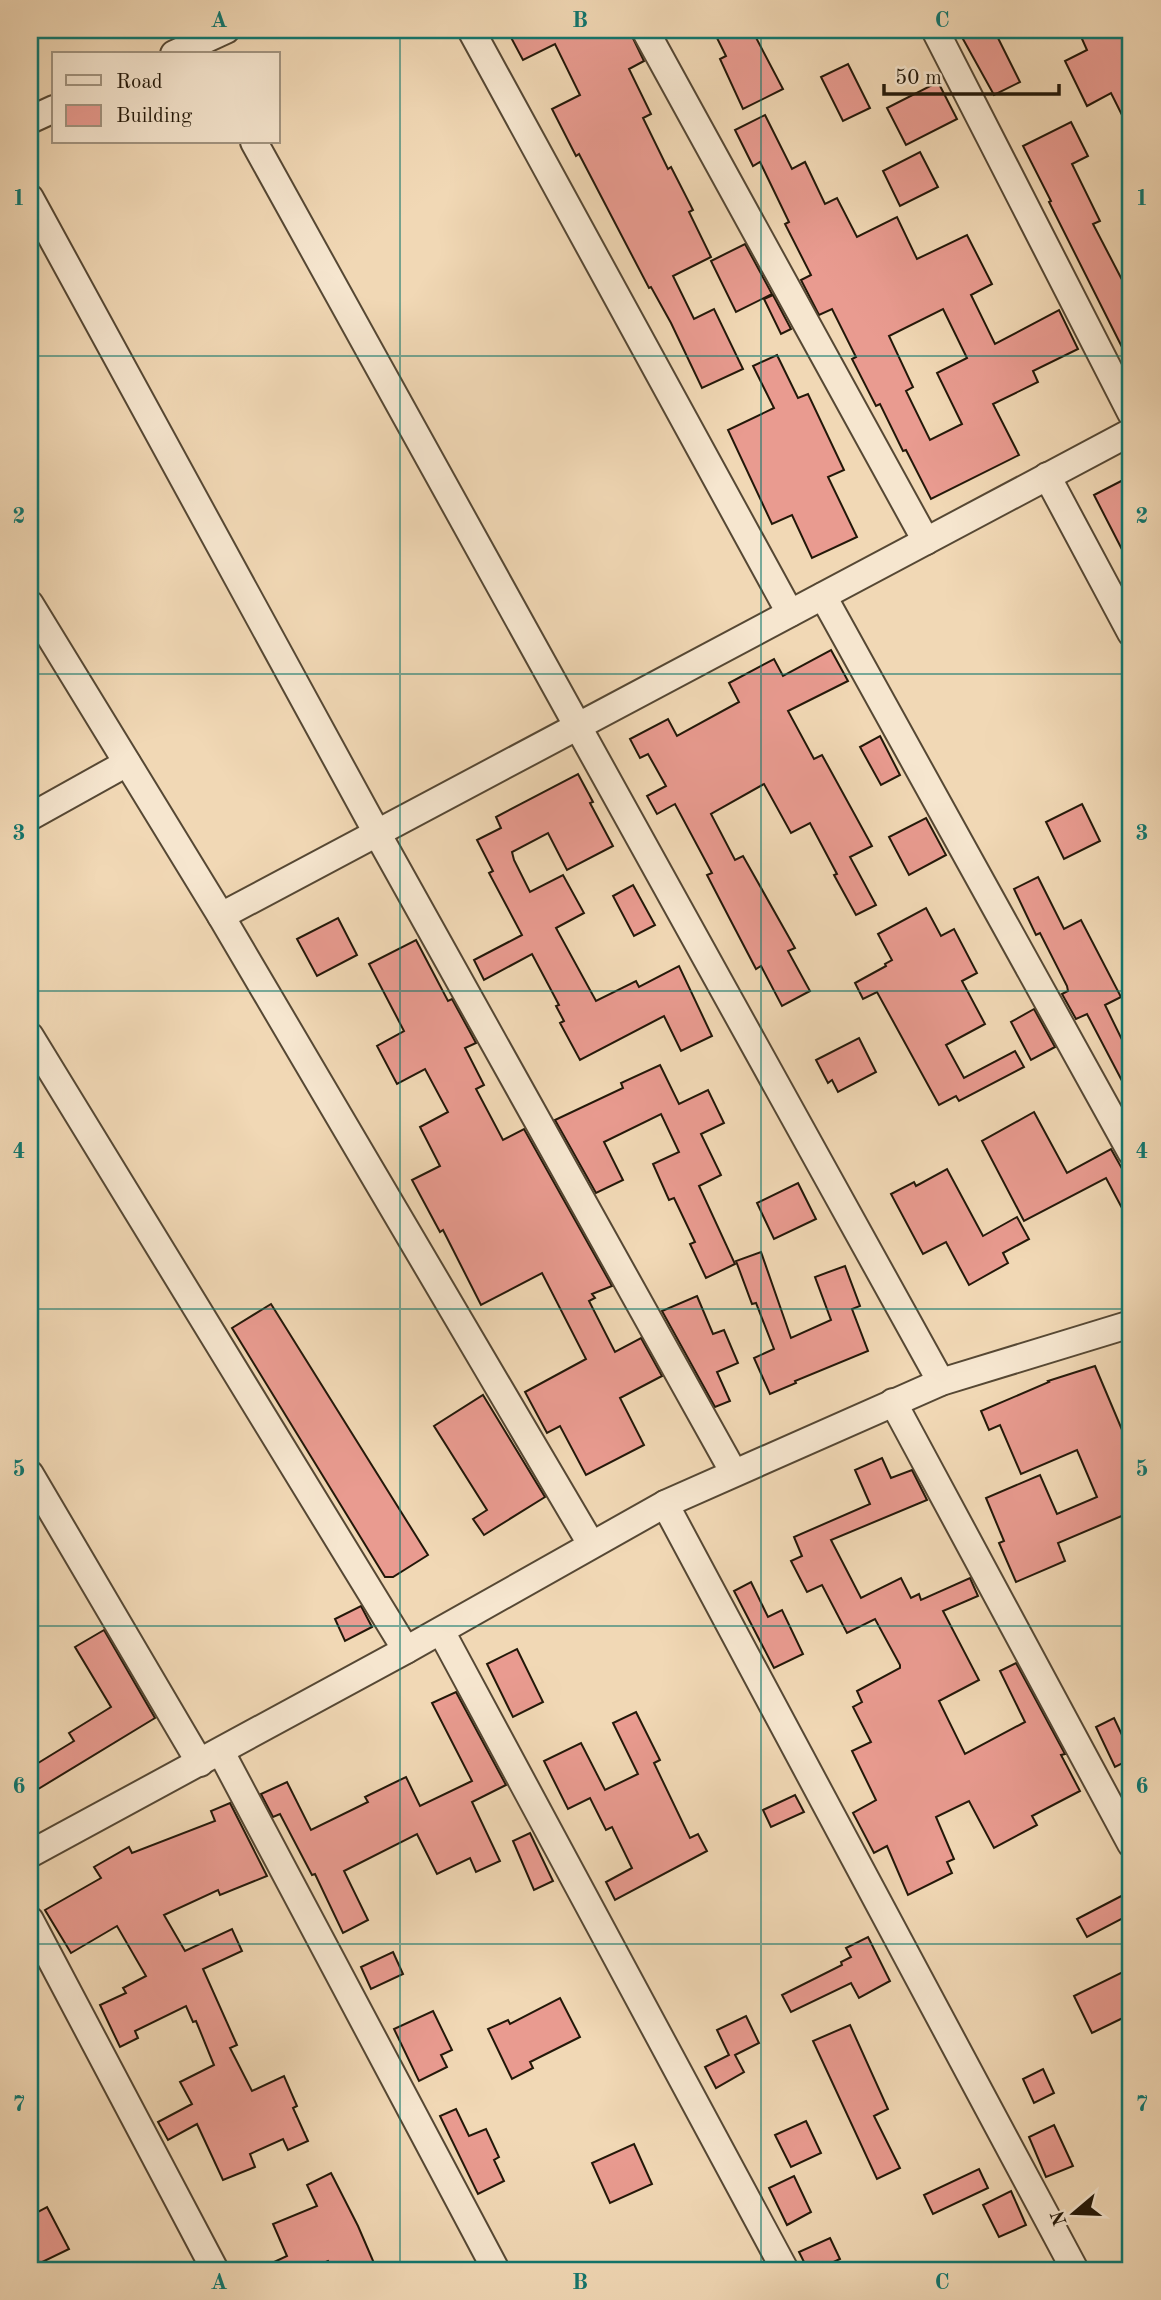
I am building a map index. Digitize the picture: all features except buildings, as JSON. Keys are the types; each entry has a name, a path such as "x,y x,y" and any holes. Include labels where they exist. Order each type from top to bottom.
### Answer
{"street":[{"path":"178,52 226,30"},
{"path":"471,30 790,613"},
{"path":"645,30 926,541"},
{"path":"935,30 1131,413"},
{"path":"30,120 52,110"},
{"path":"255,144 941,1382"},
{"path":"30,198 377,833 734,1473"},
{"path":"221,916 1131,432"},
{"path":"1047,476 1131,633"},
{"path":"823,596 1131,1153"},
{"path":"30,604 221,916 591,1544"},
{"path":"30,817 127,764"},
{"path":"30,1036 406,1650"},
{"path":"30,1854 406,1650 665,1504 941,1382 1131,1324"},
{"path":"893,1402 1131,1844"},
{"path":"30,1474 210,1757 496,2270"},
{"path":"665,1504 1075,2270"},
{"path":"441,1630 785,2270"},
{"path":"30,1920 215,2270"}]}
